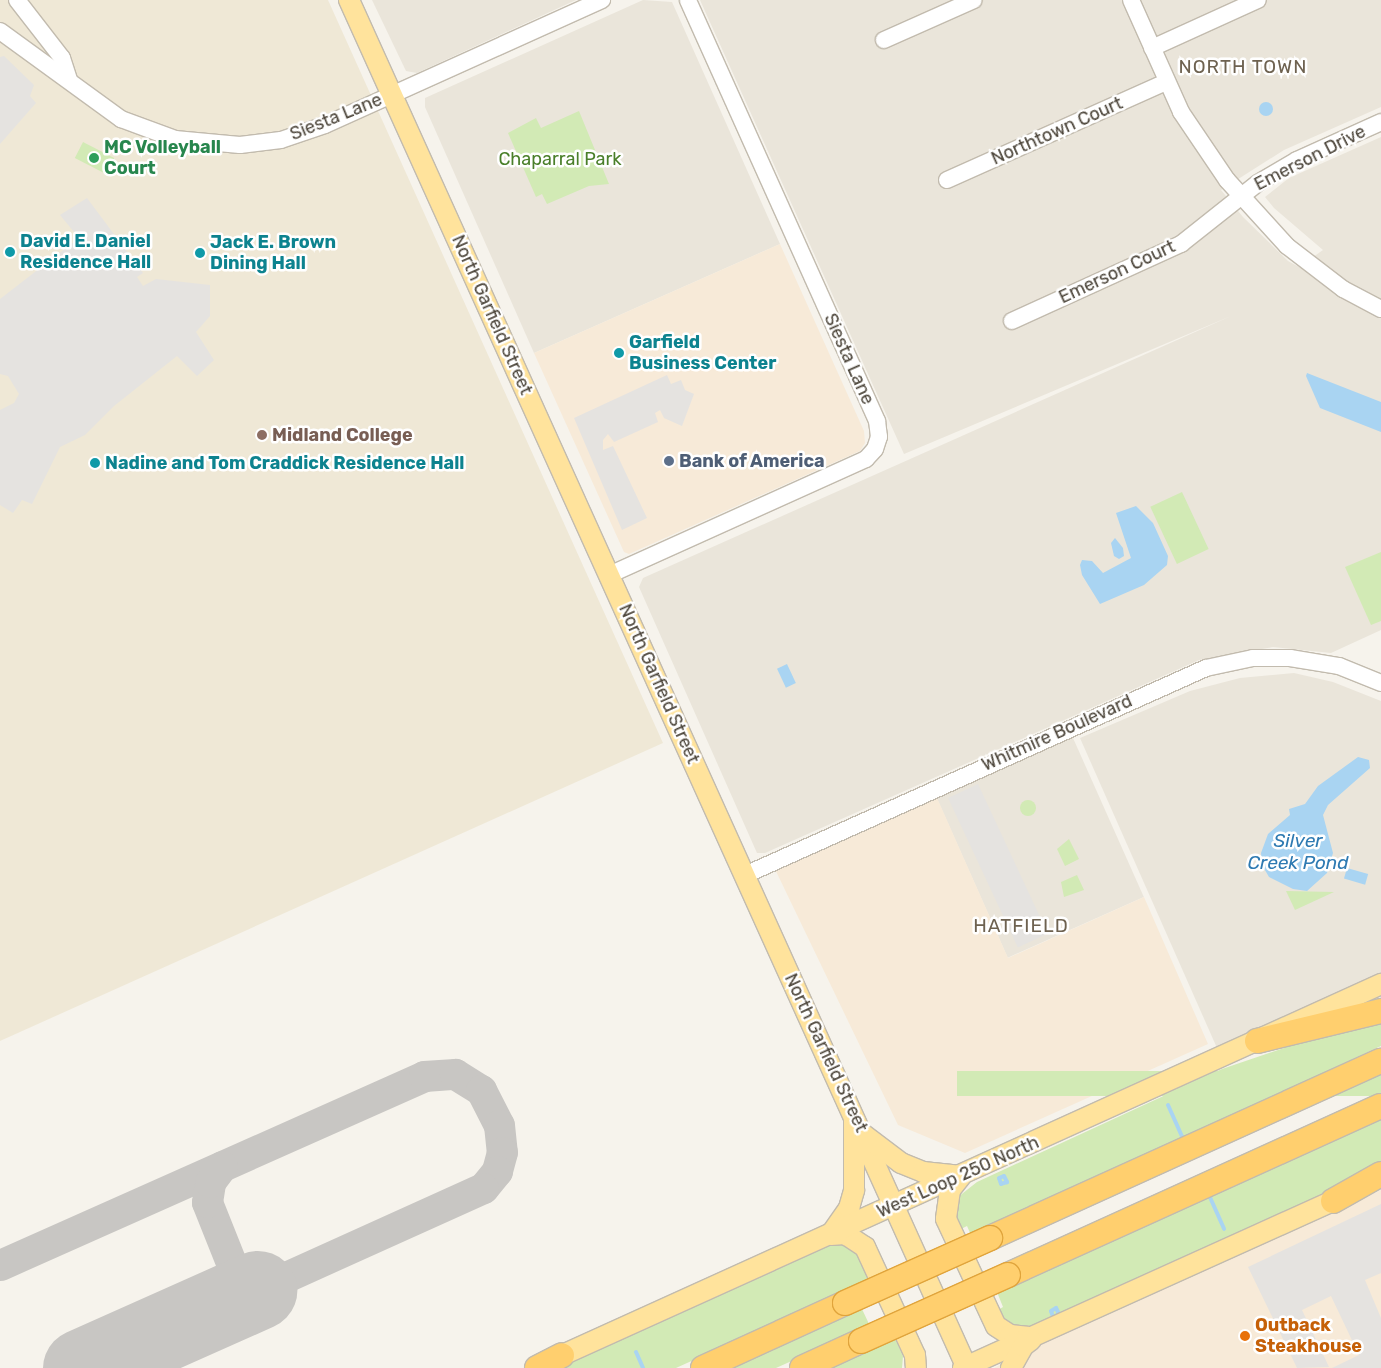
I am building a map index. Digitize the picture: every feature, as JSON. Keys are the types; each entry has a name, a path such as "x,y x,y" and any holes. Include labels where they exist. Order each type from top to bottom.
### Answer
{"highway":[{"path":"1257,1041 1381,1011"},
{"path":"703,1368 1381,1061"},
{"path":"802,1368 1381,1106"},
{"path":"1334,1201 1381,1174"},
{"path":"536,1368 562,1356"}],"main road":[{"name":"North Garfield Street","path":"349,0 864,1135 966,1367"},
{"name":"West Loop 250 North","path":"562,1356 1381,984"},
{"path":"829,1236 846,1215 854,1190 854,1114"},
{"path":"864,1135 901,1162 923,1172 961,1176"},
{"path":"961,1176 950,1190 946,1219 996,1326 1010,1336 1034,1335"},
{"path":"966,1367 1381,1178"},
{"path":"829,1236 845,1234 865,1247 915,1356 916,1368"},
{"path":"1011,1368 1024,1346 1034,1335"}],"street":[{"name":"Siesta Lane","path":"17,0 62,58 69,79 74,87 121,119 175,139 240,146 296,136 602,0"},
{"name":"Siesta Lane","path":"609,575 866,459 876,449 880,436 877,421 688,0"},
{"path":"884,40 974,0"},
{"path":"1131,0 1166,82 1192,130 1239,195 1298,256 1343,289 1381,309"},
{"path":"1152,48 1258,0"},
{"name":"Siesta Lane","path":"0,31 49,70 69,79"},
{"name":"Northtown Court","path":"947,180 1166,82"},
{"name":"Emerson Drive","path":"1239,195 1297,160 1381,122"},
{"name":"Emerson Court","path":"1012,321 1180,244 1239,195"},
{"name":"Whitmire Boulevard","path":"745,875 1211,666 1252,658 1290,658 1339,666 1381,683"}],"shaded area":[{"name":"Midland College","path":"0,0 328,0 663,743 0,1041"},
{"path":"372,0 576,0 417,73 406,71"},
{"path":"643,0 672,2 780,244 534,353 425,107 425,98"},
{"path":"700,0 1381,0 1381,107 1284,150 1221,190 1243,217 1288,261 1299,267 1323,250 1274,208 1265,197 1289,178 1381,137 1381,630 1331,653 1273,647 1199,660 765,853 757,853 639,587 643,578 1231,316 904,454"},
{"path":"4,56 34,85 30,96 36,103 0,144 0,57"},
{"path":"87,198 143,273 137,277 143,286 156,279 210,285 210,316 196,332 214,360 197,376 177,356 114,406 85,435 60,447 32,504 22,500 13,513 0,505 0,410 14,403 19,394 8,376 0,374 0,299 79,238 60,215"},
{"path":"780,244 864,431 865,443 860,451 629,554 624,552 534,353"},
{"path":"667,375 671,384 681,380 685,390 694,394 682,426 664,418 660,410 655,413 658,422 614,442 608,434 603,440 603,450 613,446 647,518 622,530 574,418"},
{"path":"1294,673 1333,682 1381,701 1381,983 1217,1048 1080,738 1190,691 1240,678"},
{"path":"1069,729 1144,897 1008,958 933,790"},
{"path":"978,784 1048,934 1018,947 948,798"},
{"path":"934,791 1008,958 1144,897 1208,1044 965,1153 898,1125 773,865"},
{"path":"1381,1190 1381,1368 994,1368 1085,1322"},
{"path":"1381,1204 1381,1273 1365,1280 1381,1318 1381,1368 1332,1368 1359,1355 1331,1296 1302,1310 1329,1367 1297,1368 1248,1267"}],"green space":[{"name":"Chaparral Park","path":"579,111 609,184 589,186 547,204 542,194 536,197 508,133 536,118 541,128"},
{"name":"MC Volleyball Court","path":"83,142 114,158 106,174 75,158"},
{"path":"1182,492 1209,549 1177,564 1150,507"},
{"path":"1381,552 1381,621 1371,625 1345,567"},
{"path":"1028,800 1034,802 1036,808 1034,814 1028,816 1022,814 1020,808 1022,802"},
{"path":"1069,839 1079,859 1065,866 1057,849"},
{"path":"1077,875 1084,890 1064,897 1061,882"},
{"path":"1286,891 1334,892 1295,910"},
{"path":"1381,1015 1381,1046 971,1235 967,1226 959,1230 955,1223 958,1197 977,1182 1222,1069"},
{"path":"957,1071 1381,1071 1381,1096 957,1096"},
{"path":"1381,1117 1381,1166 1350,1183 1035,1328 1012,1329 996,1311 1003,1307 997,1292"},
{"path":"845,1242 872,1269 865,1272 869,1281 676,1368 557,1368 832,1244"},
{"path":"861,1307 870,1326 776,1368 724,1368"},
{"path":"895,1338 903,1356 902,1368 826,1368"}],"water":[{"path":"1263,102 1269,102 1273,109 1269,116 1263,116 1259,112 1259,106"},
{"path":"1307,373 1381,402 1381,432 1320,408 1306,376"},
{"path":"1136,506 1153,523 1168,556 1167,565 1144,585 1100,604 1082,575 1080,565 1082,560 1092,561 1103,573 1131,558 1116,513"},
{"path":"1115,538 1123,548 1124,556 1119,559 1114,556 1111,543"},
{"path":"787,664 796,683 786,688 777,669"},
{"name":"Silver Creek Pond","path":"1358,757 1369,760 1370,768 1328,805 1323,815 1333,853 1327,873 1307,891 1293,889 1269,877 1262,865 1261,853 1268,834 1290,815 1289,809 1305,804 1318,786"},
{"path":"1347,868 1368,874 1365,885 1344,879"}],"waterway":[{"path":"1168,1105 1183,1139"},
{"path":"1004,1176 1007,1182 1001,1184 999,1178 1004,1176"},
{"path":"1209,1195 1224,1229"},
{"path":"1056,1308 1059,1314 1053,1317 1051,1311 1056,1308"},
{"path":"636,1352 643,1368"}],"taxiway":[{"path":"0,1265 424,1076 455,1074 481,1090 499,1125 502,1152 497,1171 483,1188 257,1290"},
{"path":"214,1309 229,1292 234,1270 207,1202 210,1182 222,1166"}],"runway":[{"path":"82,1368 257,1290"}],"place":[{"name":"MC Volleyball Court","path":"94,158"},
{"name":"David E. Daniel Residence Hall","path":"10,252"},
{"name":"Jack E. Brown Dining Hall","path":"200,253"},
{"name":"Garfield Business Center","path":"619,353"},
{"name":"Midland College","path":"262,435"},
{"name":"Bank of America","path":"669,461"},
{"name":"Nadine and Tom Craddick Residence Hall","path":"95,463"},
{"name":"Outback Steakhouse","path":"1245,1336"}],"district":[{"name":"NORTH TOWN","path":"1243,67"},
{"name":"HATFIELD","path":"1021,926"}]}
